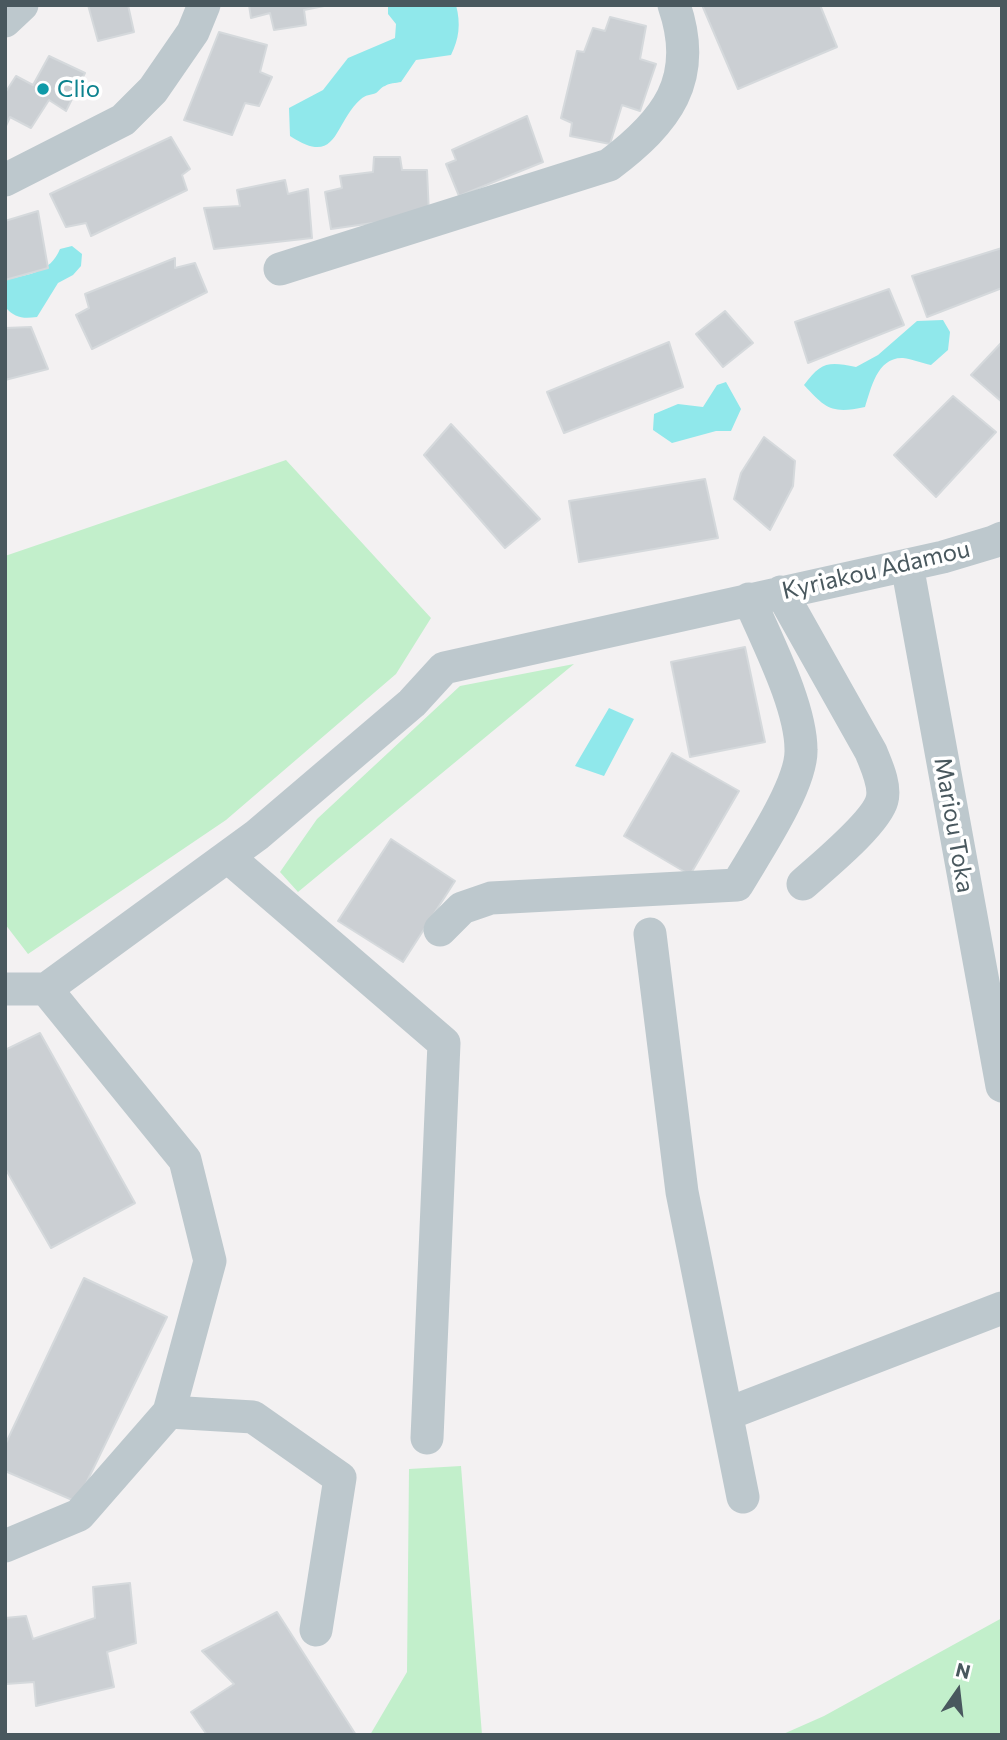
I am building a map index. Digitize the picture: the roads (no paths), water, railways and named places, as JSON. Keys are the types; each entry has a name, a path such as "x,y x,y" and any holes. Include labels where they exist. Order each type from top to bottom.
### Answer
{"street":[{"path":"5,21 22,5"},
{"path":"5,180 123,120 153,90 192,32 204,5"},
{"path":"280,269 608,165 638,143 664,114 680,78 684,44 674,5"},
{"name":"Kyriakou Adamou","path":"46,989 228,857 325,779 412,703 444,668 907,565 1002,538"},
{"name":"Mariou Toka","path":"907,565 1002,1086"},
{"path":"781,592 871,752 879,773 883,798 872,819 803,884"},
{"path":"440,930 462,908 491,898 737,885 780,813 802,753 797,716 749,599"},
{"path":"228,857 444,1042 427,1438"},
{"path":"650,934 682,1192 743,1497"},
{"path":"5,989 46,989 185,1160 211,1261 169,1412 79,1515 5,1546"},
{"path":"727,1414 1002,1308"},
{"path":"169,1412 253,1417 340,1478 316,1630"}],"water":[{"path":"388,5 456,5 458,31 451,55 416,60 401,82 388,84 363,98 327,145 306,145 290,136 289,108 323,90 348,58 395,38 396,24 388,14"},
{"path":"72,246 82,254 81,266 73,275 58,283 37,317 20,317 5,307 5,280 45,268 60,249"},
{"path":"943,320 950,332 948,350 931,365 903,358 887,363 876,375 865,407 845,410 830,408 804,385 815,372 826,365 856,367 878,355 917,321"},
{"path":"726,382 741,409 731,431 716,431 672,443 653,430 654,414 678,404 703,407 717,385"},
{"path":"609,708 634,719 604,776 575,766"}],"place":[{"name":"Clio","path":"43,89"}]}
